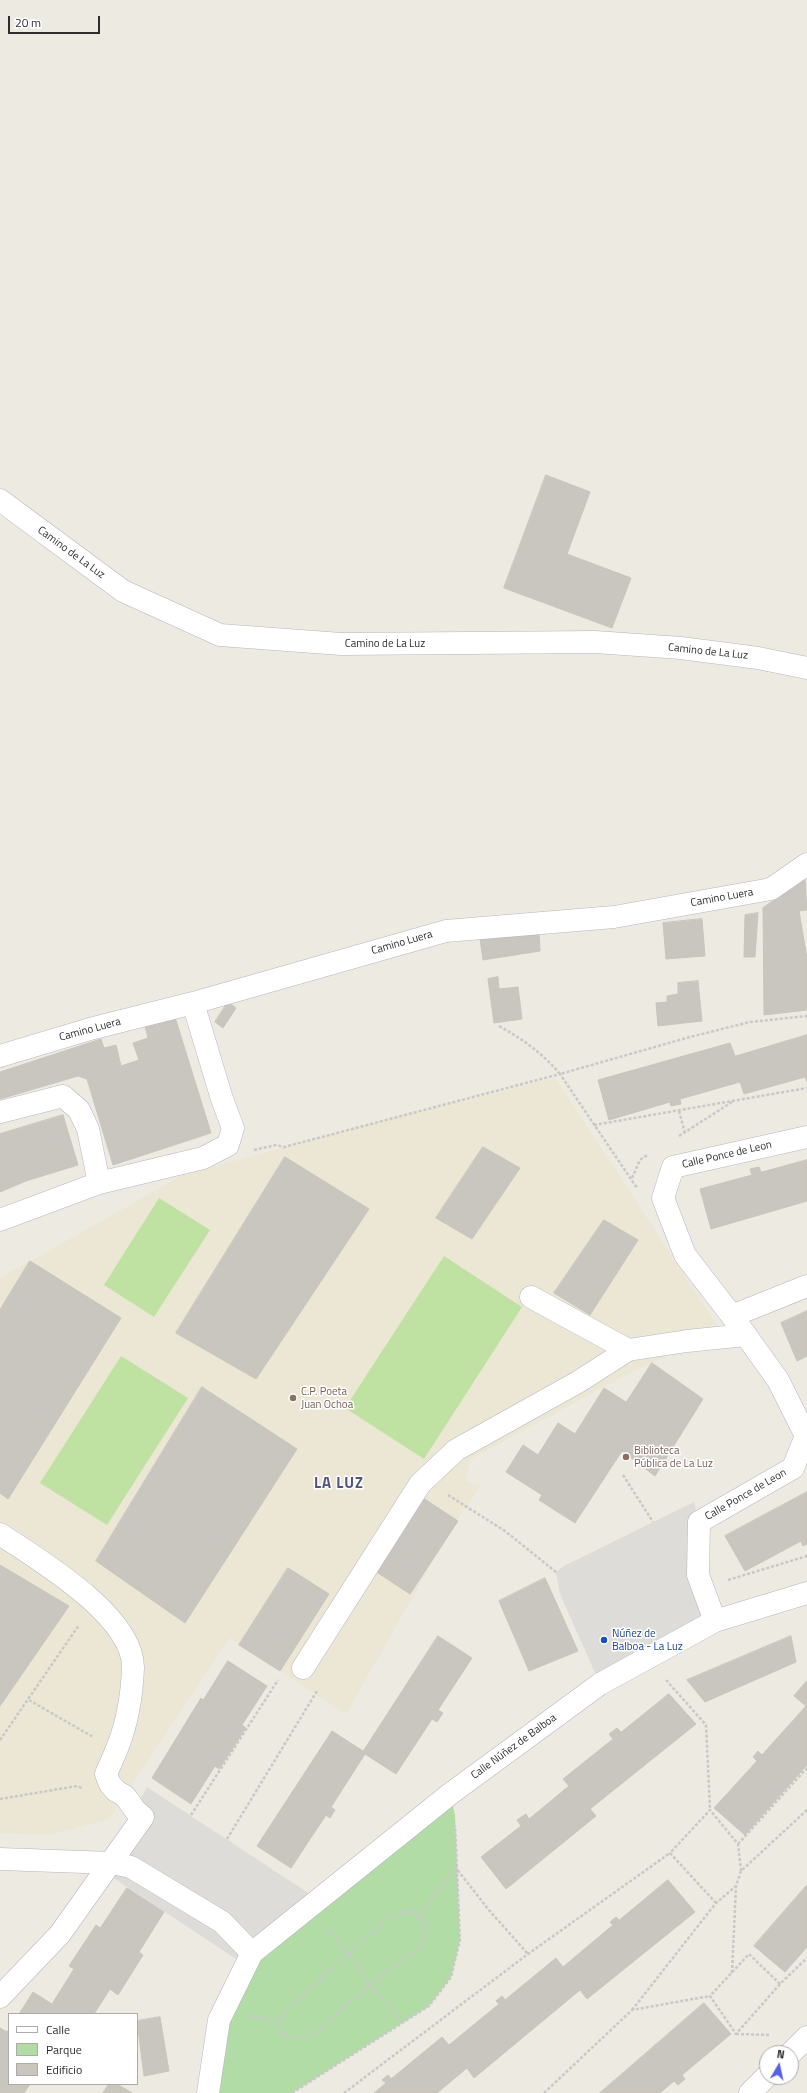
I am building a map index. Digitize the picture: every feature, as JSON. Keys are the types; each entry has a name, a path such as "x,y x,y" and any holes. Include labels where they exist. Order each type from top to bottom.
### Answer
{"street":[{"name":"Camino de La Luz","path":"0,500 123,591 220,635 341,644 596,642 689,649 758,658 807,668"},
{"name":"Camino Luera","path":"0,1056 90,1029 193,1003 446,931 614,916 771,889 807,864"},
{"path":"0,1220 99,1183 203,1158 228,1145 233,1128 222,1099 193,1003"},
{"path":"0,1112 63,1096 79,1110 88,1129 99,1183"},
{"name":"Calle Ponce de Leon","path":"715,1621 698,1575 699,1522 800,1467 806,1436 778,1380 732,1316 685,1255 663,1198 674,1167 807,1137"},
{"path":"732,1316 807,1286"},
{"path":"531,1297 628,1350"},
{"path":"303,1668 420,1484 456,1450 578,1382 628,1350 688,1341 746,1336"},
{"path":"0,1534 71,1582 122,1632 130,1649 133,1667 125,1723 106,1774 110,1784 116,1791 125,1796 135,1810 144,1817 112,1863 103,1871 60,1934 0,1997"},
{"name":"Calle Núñez de Balboa","path":"252,1954 457,1788 600,1684 715,1621 807,1593"},
{"path":"0,1858 112,1863 131,1867 222,1922 252,1954 220,2020 208,2093"},
{"path":"799,2045 807,2037"},
{"path":"750,2093 759,2084"}],"path":[{"path":"246,1152 276,1145 284,1147 750,1022 807,1016"},
{"path":"499,1026 523,1039 543,1055 560,1074 638,1190"},
{"path":"594,1126 807,1088"},
{"path":"623,1475 652,1522"},
{"path":"424,1480 505,1531 556,1572"},
{"path":"702,1588 807,1556"},
{"path":"0,1740 29,1700 81,1622"},
{"path":"647,1658 706,1725 710,1810 738,1844 741,1871 736,1886 732,1973"},
{"path":"191,1815 281,1676"},
{"path":"226,1839 320,1687"},
{"path":"29,1700 100,1741"},
{"path":"738,1844 807,1768"},
{"path":"0,1799 77,1786"},
{"path":"344,2093 528,1954 670,1853 710,1810"},
{"path":"741,1871 807,1810"},
{"path":"292,2093 429,2006 451,1977 460,1940 455,1822"},
{"path":"670,1853 716,1903"},
{"path":"456,1868 488,1909 528,1954"},
{"path":"418,1916 456,1868"},
{"path":"544,2093 632,2010 716,1903 736,1886"},
{"path":"412,1911 418,1916 426,1924 421,1947 370,1985 314,2034 302,2040 281,2033 281,2015 390,1916 412,1911"},
{"path":"334,1936 349,1953 370,1985 402,2022"},
{"path":"632,2010 710,1996 749,1954 780,1984"},
{"path":"710,1996 736,2034 780,1984 807,1958"},
{"path":"246,2015 281,2022"}],"shaded area":[{"name":"C.P. Poeta Juan Ochoa","path":"555,1078 725,1337 670,1354 613,1382 471,1459 465,1481 482,1485 456,1521 346,1714 230,1638 109,1819 50,1835 0,1833 0,1278 183,1175 365,1125"},
{"path":"694,1502 699,1522 715,1621 600,1684 560,1594 556,1572 564,1566"},
{"path":"147,1787 319,1900 252,1953 236,1959 103,1871"}],"green space":[{"path":"159,1198 210,1230 154,1317 104,1285"},
{"path":"444,1256 522,1307 424,1459 345,1408"},
{"path":"121,1356 188,1398 107,1525 40,1483"},
{"path":"450,1794 455,1815 460,1940 451,1977 429,2006 292,2093 208,2093 219,2020 252,1953"}],"building":[{"path":"546,475 590,492 567,554 631,578 612,628 504,588"},
{"path":"805,879 807,910 799,911 807,958 807,1010 764,1015 763,908"},
{"path":"758,913 755,957 744,957 745,915"},
{"path":"702,919 705,956 666,959 663,923"},
{"path":"539,933 540,951 483,960 480,939"},
{"path":"498,977 499,989 518,987 522,1019 494,1023 488,979"},
{"path":"698,981 702,1021 658,1026 656,1003 667,1002 667,996 678,994 678,983"},
{"path":"228,1002 236,1008 223,1028 215,1022"},
{"path":"175,1017 211,1133 113,1165 87,1079 78,1076 0,1099 0,1072 101,1039 104,1048 116,1045 121,1066 139,1060 133,1043 148,1038 145,1026"},
{"path":"807,1035 807,1082 805,1077 744,1094 740,1082 680,1099 681,1104 671,1106 670,1102 609,1120 598,1080 730,1043 735,1056"},
{"path":"63,1115 78,1165 26,1181 0,1192 0,1134"},
{"path":"483,1147 520,1168 472,1239 436,1218"},
{"path":"285,1157 369,1209 256,1379 176,1333"},
{"path":"807,1160 807,1201 711,1229 700,1189 752,1175 750,1169 759,1167 761,1172"},
{"path":"604,1220 638,1240 590,1315 554,1293"},
{"path":"30,1261 121,1318 8,1499 0,1493 0,1310"},
{"path":"807,1311 807,1356 797,1361 781,1323"},
{"path":"652,1363 703,1399 655,1476 622,1451 575,1523 539,1500 542,1495 506,1472 523,1445 538,1455 558,1423 575,1434 604,1388 626,1402"},
{"path":"202,1387 297,1449 185,1623 96,1561"},
{"path":"807,1492 807,1544 803,1546 801,1541 745,1571 725,1536"},
{"path":"423,1498 458,1521 410,1594 375,1571"},
{"path":"0,1565 69,1606 0,1706"},
{"path":"288,1568 329,1594 280,1671 239,1645"},
{"path":"545,1578 578,1651 529,1671 499,1601"},
{"path":"438,1636 472,1658 438,1710 443,1713 437,1722 432,1719 396,1774 365,1754 331,1807 335,1810 330,1818 326,1815 291,1868 257,1846 332,1731 363,1751"},
{"path":"791,1636 796,1662 705,1702 687,1680"},
{"path":"228,1661 267,1686 242,1725 246,1728 219,1769 215,1766 191,1804 152,1778 201,1698 203,1700"},
{"path":"807,1681 807,1765 745,1835 714,1808 757,1761 753,1757 758,1751 762,1755 806,1706 794,1696"},
{"path":"669,1694 696,1724 590,1809 596,1816 506,1889 481,1857 521,1826 517,1820 526,1814 529,1819 569,1786 563,1779 613,1739 609,1734 617,1728 621,1732"},
{"path":"668,1880 695,1912 587,1999 580,1990 474,2078 467,2068 437,2093 374,2093 386,2083 382,2080 388,2075 391,2079 442,2037 449,2045 499,2004 496,2001 502,1996 505,2000 556,1958 563,1967 613,1925 610,1922 616,1917 619,1920"},
{"path":"807,1885 807,1947 785,1972 754,1946"},
{"path":"127,1888 164,1912 139,1952 143,1955 118,1995 110,1989 95,2013 20,2013 33,1992 52,2004 74,1969 69,1966 96,1925 100,1928"},
{"path":"704,2003 731,2034 682,2075 685,2079 678,2085 674,2081 660,2093 600,2093"},
{"path":"160,2017 169,2071 144,2076 138,2021"},
{"path":"0,2028 7,2032 8,2030 8,2085 29,2085 24,2093 0,2093"},
{"path":"108,2085 119,2085 132,2093 103,2093"}],"place":[{"name":"C.P. Poeta Juan Ochoa","path":"293,1398"},
{"name":"Biblioteca Pública de La Luz","path":"626,1457"},
{"name":"Núñez de Balboa - La Luz","path":"604,1640"}],"district":[{"name":"LA LUZ","path":"339,1484"}]}
